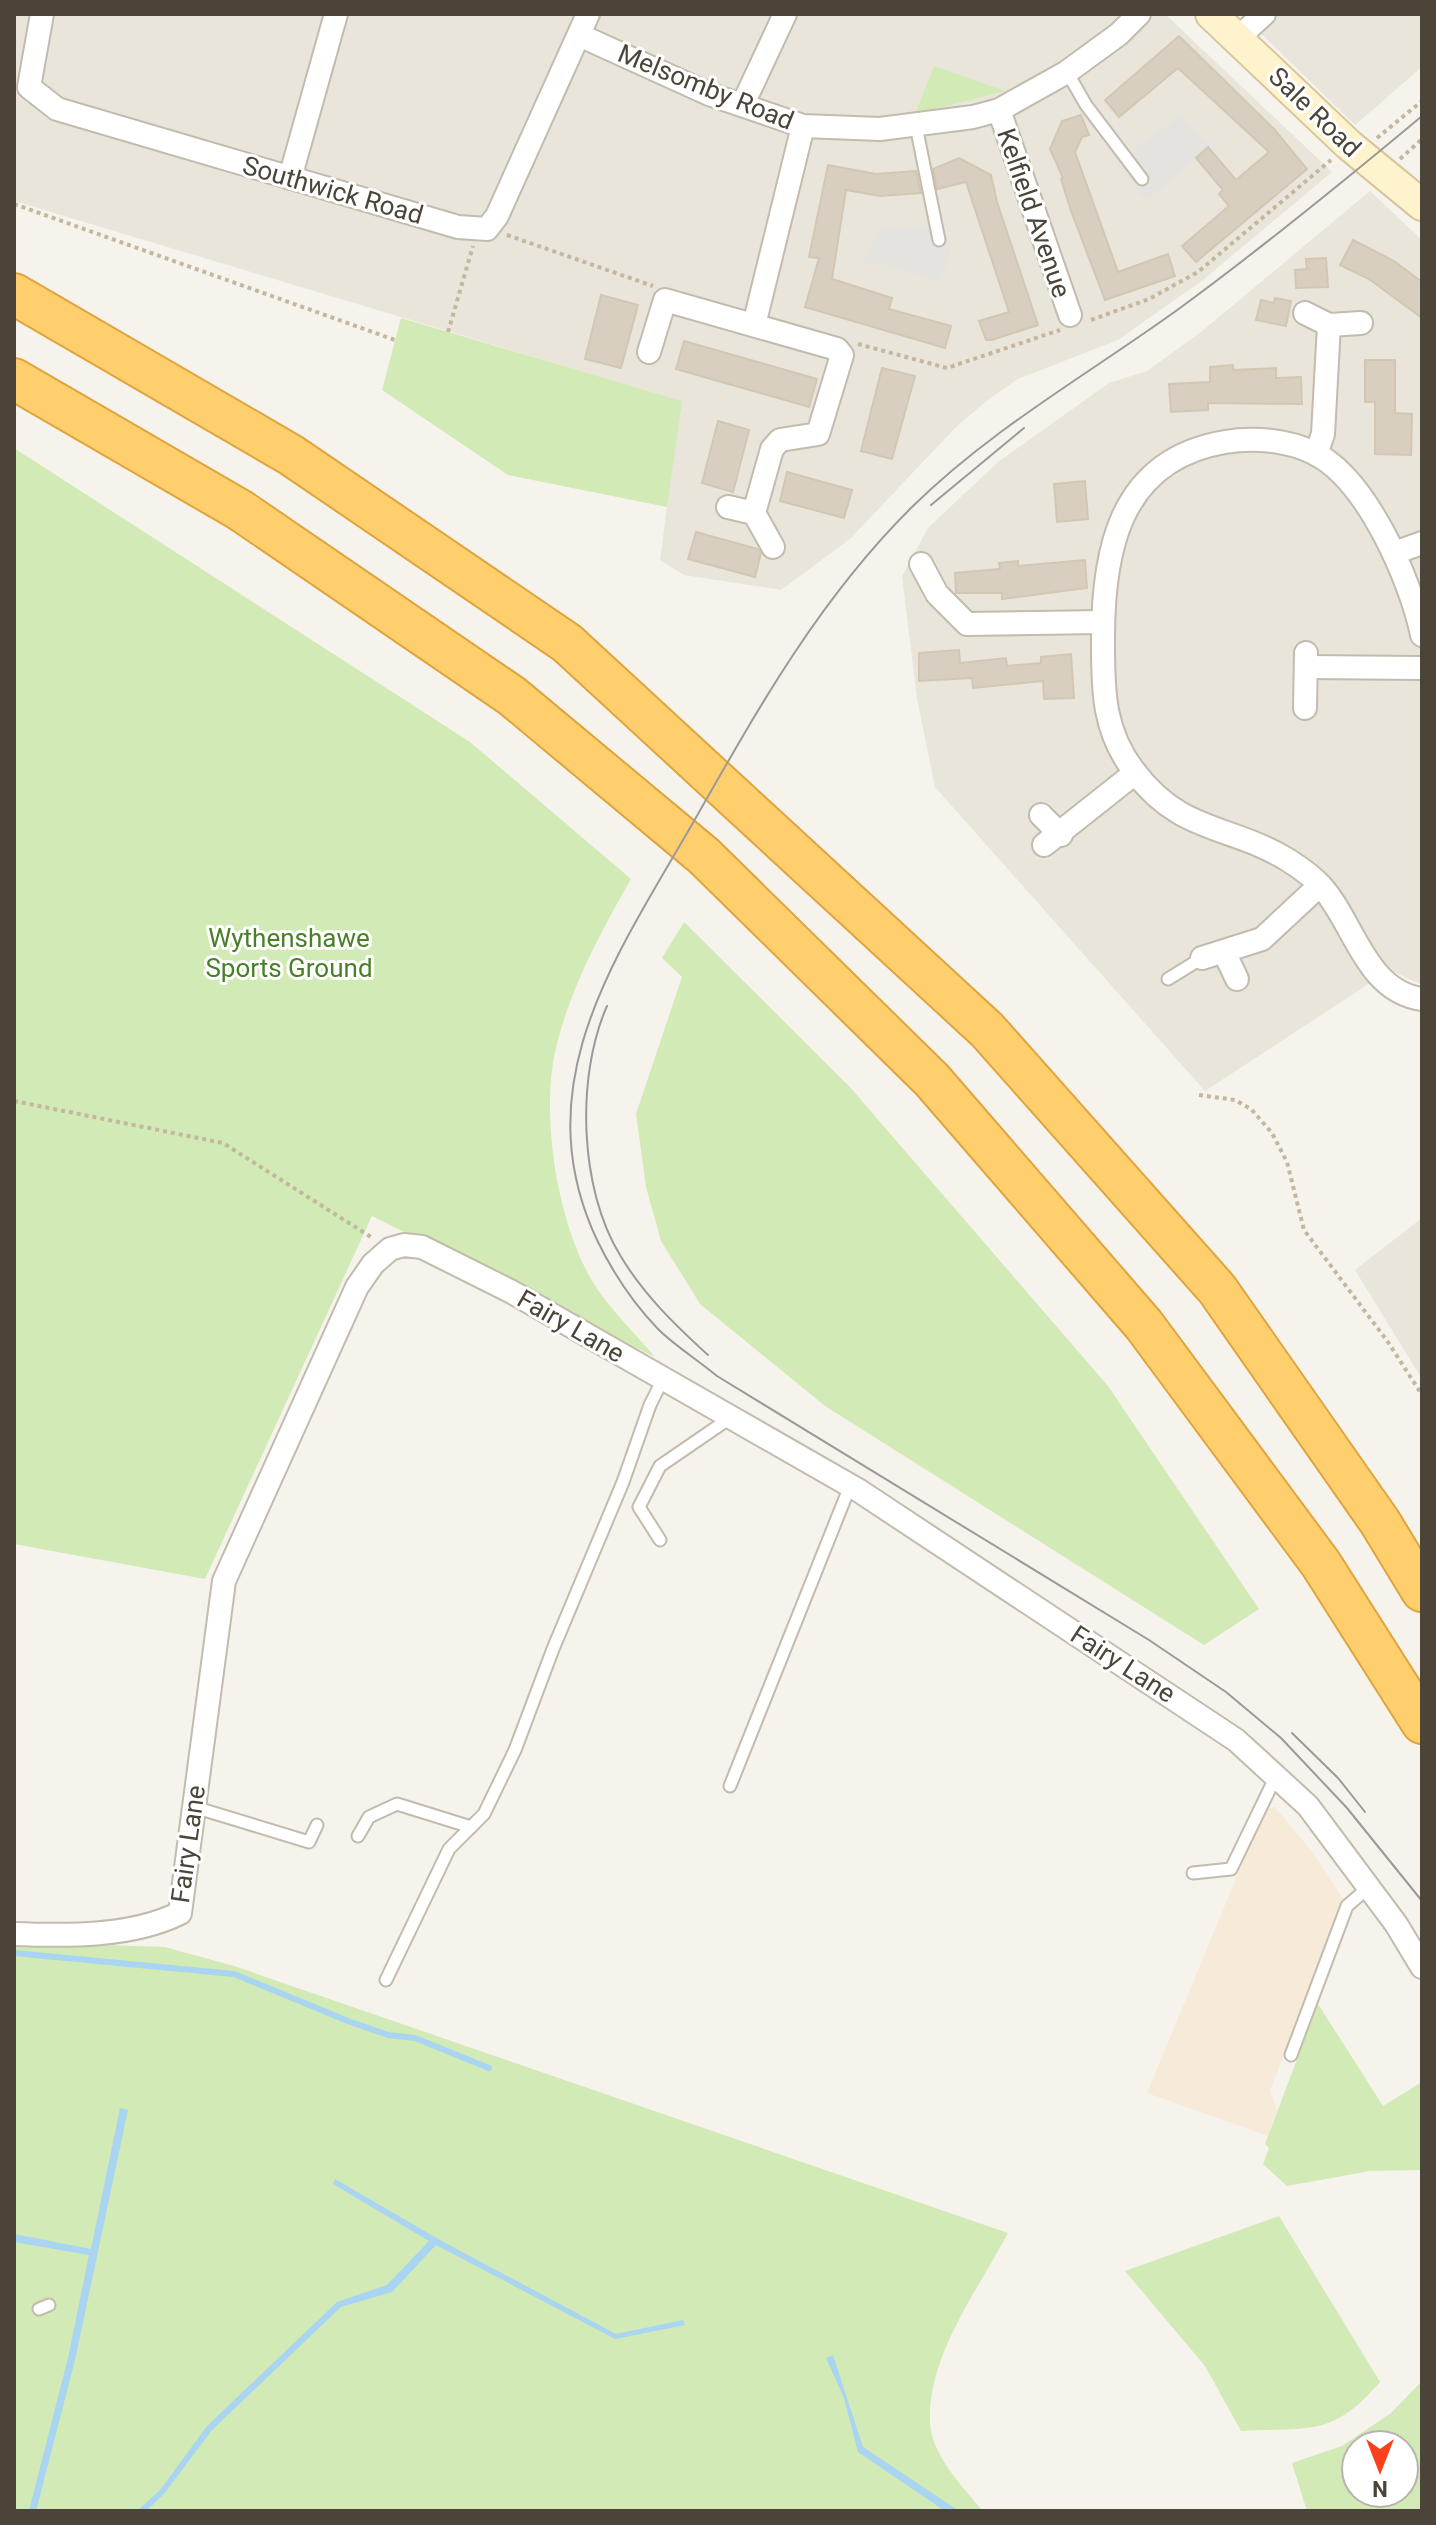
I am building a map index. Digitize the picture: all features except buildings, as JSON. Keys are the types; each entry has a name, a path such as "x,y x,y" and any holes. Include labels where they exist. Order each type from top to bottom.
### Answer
{"highway":[{"path":"14,294 291,455 567,643 656,724 987,1030 1207,1278 1380,1522 1422,1591"},
{"path":"14,379 240,510 512,696 704,856 932,1080 1144,1325 1321,1564 1422,1723"}],"main road":[{"name":"Sale Road","path":"1211,14 1349,145 1422,205"}],"street":[{"name":"Southwick Road","path":"42,14 29,87 57,109 458,227 482,228"},
{"path":"290,178 336,14"},
{"path":"482,228 497,216 588,14"},
{"path":"743,104 785,14"},
{"name":"Melsomby Road","path":"579,35 709,94 803,126 880,129 916,126 999,110 1067,72 1119,34 1139,14"},
{"path":"1238,38 1264,14"},
{"name":"Kelfield Avenue","path":"999,110 1076,321"},
{"path":"754,325 803,126"},
{"path":"649,352 665,300 837,349 842,361 818,434 780,440 772,449 754,513 773,547"},
{"path":"1305,313 1329,325 1361,323"},
{"path":"1316,454 1323,434 1329,325"},
{"path":"1422,635 1416,604 1394,553 1351,484 1316,454 1278,441 1239,440 1207,445 1175,458 1146,479 1127,506 1104,574 1103,700 1113,740 1135,773 1181,816 1287,860 1320,885 1367,962 1385,981 1422,999"},
{"path":"728,507 754,513"},
{"path":"1394,553 1422,543"},
{"path":"921,564 937,594 967,624 1102,622"},
{"path":"1305,708 1306,660 1422,668"},
{"path":"1041,815 1052,840 1135,773"},
{"path":"1237,979 1214,956 1262,939 1320,885"},
{"name":"Fairy Lane","path":"14,1934 51,1936 156,1925 180,1913 224,1581 357,1287 373,1264 390,1249 404,1245 422,1247 512,1292 850,1486 1236,1740 1308,1806 1369,1887 1422,1967"}],"lane":[{"path":"1067,72 1086,105 1142,179"},
{"path":"916,126 939,240"},
{"path":"1168,979 1214,956"},
{"path":"386,1980 449,1849 484,1814 515,1750 623,1482 650,1405 663,1379"},
{"path":"660,1540 639,1507 651,1477 660,1466 730,1418"},
{"path":"730,1786 850,1486"},
{"path":"1193,1873 1231,1869 1276,1776"},
{"path":"358,1836 369,1817 397,1804 471,1827"},
{"path":"194,1807 309,1842 317,1825"},
{"path":"1291,2055 1347,1906 1369,1887"}],"path":[{"path":"837,349 851,342 947,368 1076,321 1149,299 1198,272 1363,134 1372,142 1422,101"},
{"path":"14,204 395,340"},
{"path":"448,332 482,228 650,282 665,300"},
{"path":"1199,1095 1235,1100 1251,1109 1272,1133 1287,1162 1304,1230 1388,1342 1422,1395"},
{"path":"14,1101 223,1143 390,1249"}],"shaded area":[{"path":"14,14 1165,14 1332,172 1203,280 1118,340 1018,379 989,399 957,426 850,539 781,590 684,575 660,560 681,401 14,201"},
{"path":"1241,14 1422,14 1422,67 1355,125"},
{"path":"1180,116 1210,146 1146,200 1117,162"},
{"path":"1370,191 1422,240 1422,985 1390,970 1205,1091 935,787 917,698 902,576 928,528 998,462 1109,383 1147,371 1201,332"},
{"path":"944,225 951,257 938,281 888,265 861,264 882,229"},
{"path":"1422,1218 1422,1379 1355,1270"},
{"path":"1275,1807 1313,1853 1344,1900 1270,2091 1277,2110 1268,2136 1147,2093 1264,1811"}],"green space":[{"path":"934,66 1005,91 915,114"},
{"path":"401,318 682,401 667,507 508,475 382,390"},
{"name":"Wythenshawe Sports Ground","path":"14,448 470,742 631,879 596,943 567,1010 554,1057 550,1116 558,1182 575,1246 603,1297 655,1357 372,1216 205,1579 14,1544"},
{"path":"684,922 849,1086 1108,1386 1259,1609 1204,1645 825,1406 700,1304 661,1241 646,1187 636,1114 682,977 662,958"},
{"path":"14,1942 165,1947 234,1966 1008,2233 945,2348 931,2398 930,2423 936,2447 983,2511 14,2511"},
{"path":"1318,2004 1383,2106 1422,2082 1422,2170 1370,2171 1287,2186 1263,2164 1269,2148 1265,2144"},
{"path":"1279,2216 1380,2382 1348,2413 1333,2421 1302,2429 1241,2431 1205,2366 1125,2271"},
{"path":"1422,2381 1422,2511 1307,2511 1292,2463 1340,2447 1340,2509 1420,2509 1420,2429 1367,2429 1391,2413"}],"water":[{"path":"120,2108 128,2110 75,2360 36,2511 29,2511 68,2358 89,2255 14,2242 14,2234 91,2249"},
{"path":"335,2179 440,2240 616,2334 683,2320 685,2325 615,2339 436,2245 392,2292 341,2307 212,2430 164,2494 146,2511 137,2511 160,2490 207,2426 337,2302 387,2285 429,2241 333,2184"},
{"path":"833,2355 863,2447 959,2511 945,2511 858,2452 844,2398 826,2358"}],"waterway":[{"path":"14,1953 234,1974 348,2021 388,2035 415,2038 489,2068"}],"tram line":[{"path":"1422,116 1211,285 975,452 912,507 879,542 794,653 639,915 612,966 590,1018 576,1071 570,1125 577,1181 597,1240 631,1298 665,1335 717,1376 1149,1640 1226,1692 1281,1738 1347,1808 1422,1901"},
{"path":"931,505 1024,428"},
{"path":"607,1006 590,1065 587,1098 586,1132 596,1198 606,1228 629,1269 660,1308 708,1355"},
{"path":"1292,1733 1338,1778 1365,1812"}]}
